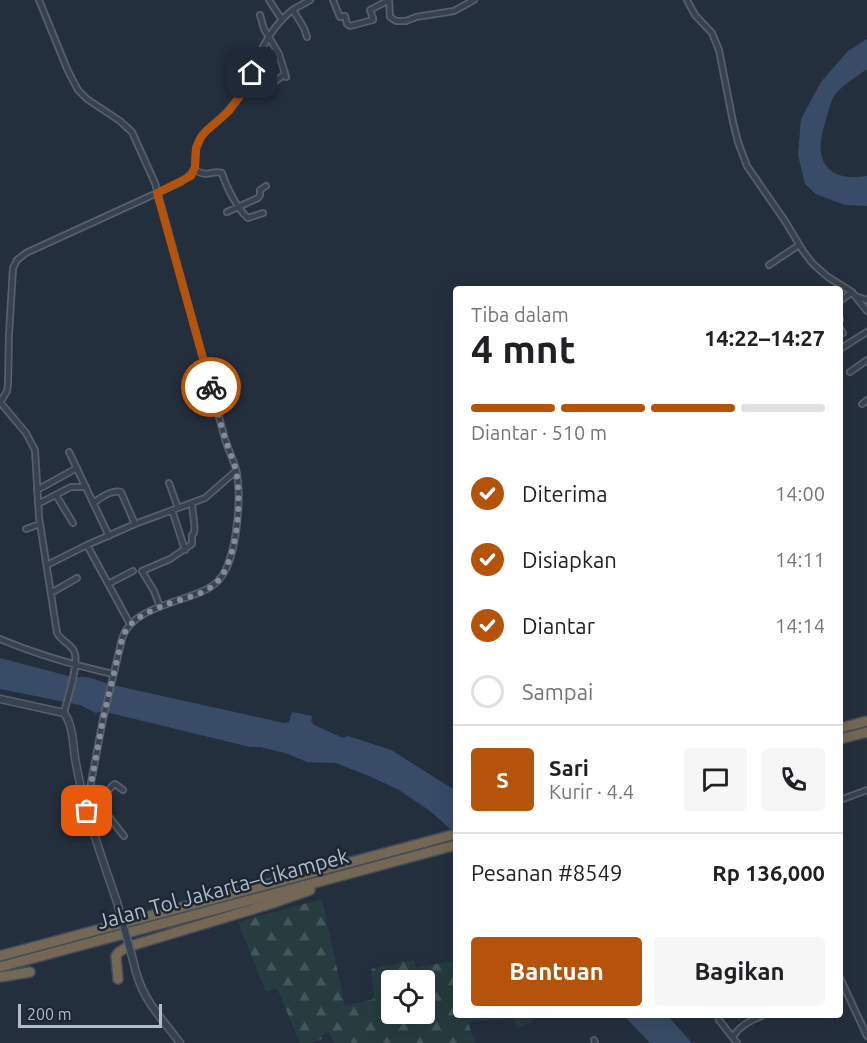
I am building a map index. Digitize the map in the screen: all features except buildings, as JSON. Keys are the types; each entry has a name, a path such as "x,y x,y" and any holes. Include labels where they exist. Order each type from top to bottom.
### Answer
{"highway":[{"path":"843,727 867,721"},
{"path":"843,738 867,732"},
{"name":"Jalan Tol Jakarta–Cikampek","path":"0,956 453,835"},
{"name":"Jalan Tol Jakarta–Cikampek","path":"0,968 453,845"},
{"path":"118,979 116,956 127,947 270,904 372,868"},
{"path":"0,977 30,972"}],"street":[{"path":"39,0 78,90 132,132 155,183 225,439 236,470 238,493 235,538 225,570 213,585 142,616 130,624 123,634 103,719 87,809"},
{"path":"64,713 76,665 75,654 57,633 40,524 35,450 26,434 0,403 8,384 14,268 17,260 26,253 191,176 195,170 196,148 201,137 229,111 242,93 269,38 282,20 310,0"},
{"path":"333,0 340,17 345,16 350,26 373,20 370,10 389,0 390,17 401,22 416,17 454,11 474,0"},
{"path":"687,0 695,15 707,26 715,38 738,142 747,166 813,264 841,286"},
{"path":"272,1 282,20"},
{"path":"293,10 308,37"},
{"path":"255,64 269,83 286,76 279,54 264,29 260,15"},
{"path":"195,170 206,175 222,173 229,191 248,218 263,213"},
{"path":"227,212 258,198 260,189 266,186"},
{"path":"769,265 799,245"},
{"path":"843,287 867,300"},
{"path":"843,299 853,294"},
{"path":"853,294 867,311"},
{"path":"843,347 867,332"},
{"path":"850,372 867,360"},
{"path":"69,452 109,536"},
{"path":"37,490 77,468"},
{"path":"47,565 135,524 206,498 236,470"},
{"path":"169,483 178,508"},
{"path":"38,504 71,487 86,487"},
{"path":"93,502 118,490 135,524"},
{"path":"56,495 73,523"},
{"path":"160,607 142,571 170,559 192,544 192,535 195,531 192,503"},
{"path":"172,510 185,549"},
{"path":"26,529 40,524"},
{"path":"87,545 130,624"},
{"path":"108,584 133,571"},
{"path":"51,593 77,578"},
{"path":"0,639 31,652 113,674"},
{"path":"0,699 64,713 67,717 79,780 117,902 138,982 151,1007 180,1043"},
{"path":"87,809 95,806 113,785 123,790"},
{"path":"843,799 867,790"},
{"path":"95,806 106,813 124,836"},
{"path":"843,984 867,1036"},
{"path":"718,1018 737,1043"},
{"path":"733,1037 742,1026 758,1018"}],"green space":[{"path":"322,899 345,1006 374,999 371,969 414,960 416,968 453,961 453,1018 538,1018 518,1028 513,1019 468,1022 475,1043 334,1043 329,1032 322,1035 322,1039 311,1043 300,1043 277,988 266,992 238,922"}],"water":[{"path":"867,39 867,69 834,96 821,138 823,160 832,171 846,177 867,176 867,206 845,205 816,194 805,184 798,155 801,119 821,82 848,51"},
{"path":"0,658 76,678 88,677 108,684 284,723 289,722 292,712 312,716 311,721 314,725 343,738 348,736 391,750 453,789 453,831 430,811 399,790 336,763 307,762 261,747 250,747 102,711 96,713 80,705 0,689"},
{"path":"626,1018 670,1018 692,1043 650,1043"}],"way so far":[{"path":"87,811 103,719 125,630 142,616 213,585 225,570 230,557 235,538 237,513 236,470 211,387"}],"route":[{"path":"211,387 157,193 191,176 195,170 196,148 201,137 229,111 242,93 252,73"}]}
